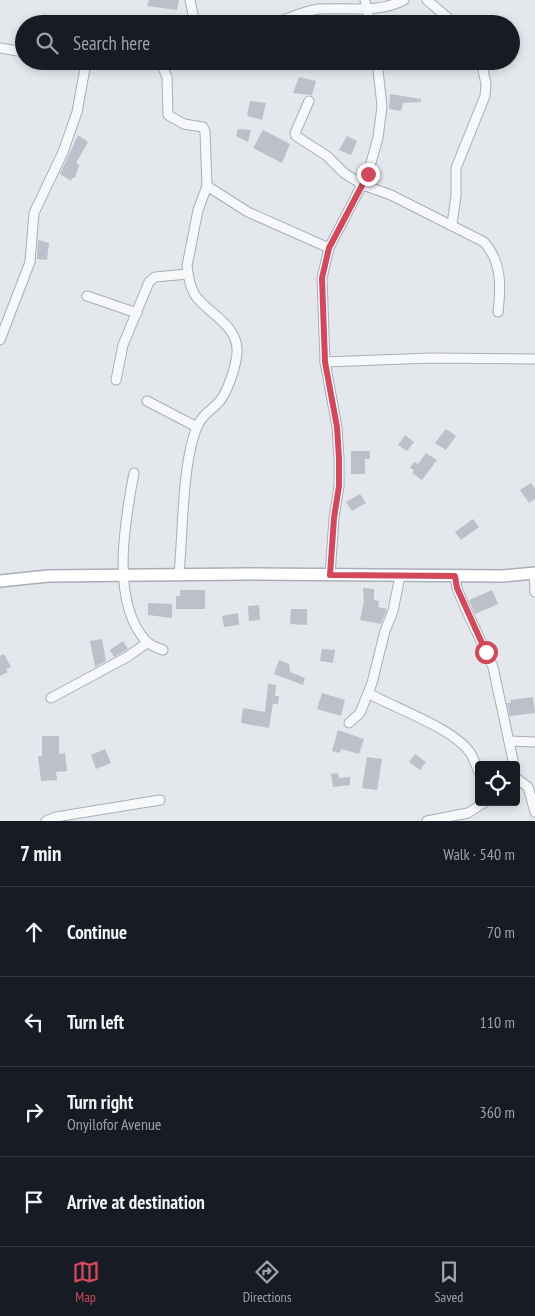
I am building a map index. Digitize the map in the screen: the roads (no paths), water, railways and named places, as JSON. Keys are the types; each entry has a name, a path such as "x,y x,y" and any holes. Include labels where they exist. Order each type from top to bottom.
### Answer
{"main road":[{"path":"0,581 48,576 179,574 455,576 534,573"}],"street":[{"path":"190,0 193,15"},
{"path":"299,15 318,9 394,5 404,0"},
{"path":"426,0 444,15"},
{"path":"0,48 15,50"},
{"path":"0,340 30,262 34,213 56,167 77,112 85,70"},
{"path":"164,70 167,77 168,115 184,124 203,127 207,186 198,210 187,266 188,274 194,294 224,323 237,347 234,368 226,390 218,404 204,414 197,427 191,449 179,574"},
{"path":"330,575 334,518 339,486 339,458 337,427 325,362 322,278 329,248 368,174 379,130 382,106 378,70"},
{"path":"452,224 456,196 456,168 485,96 486,84 483,70"},
{"path":"309,101 295,133 296,136 327,156 344,173 362,186 391,196 452,224 484,242 493,251 497,261 500,289 498,312"},
{"path":"207,186 248,212 329,248"},
{"path":"116,380 123,345 152,279 188,274"},
{"path":"87,296 137,313"},
{"path":"325,362 431,358 535,359"},
{"path":"147,401 197,427"},
{"path":"134,472 126,534 124,593 135,626 147,642 163,650"},
{"path":"534,573 535,592"},
{"path":"350,723 360,713 368,693 385,631 393,611 400,576"},
{"path":"455,576 457,588 464,605 493,667 513,761"},
{"path":"51,698 128,657 147,642"},
{"path":"368,693 452,737 470,752 475,763"},
{"path":"509,741 535,742"},
{"path":"520,781 528,788 535,812"},
{"path":"46,821 56,817 160,800"},
{"path":"427,821 468,813 479,806"}]}
